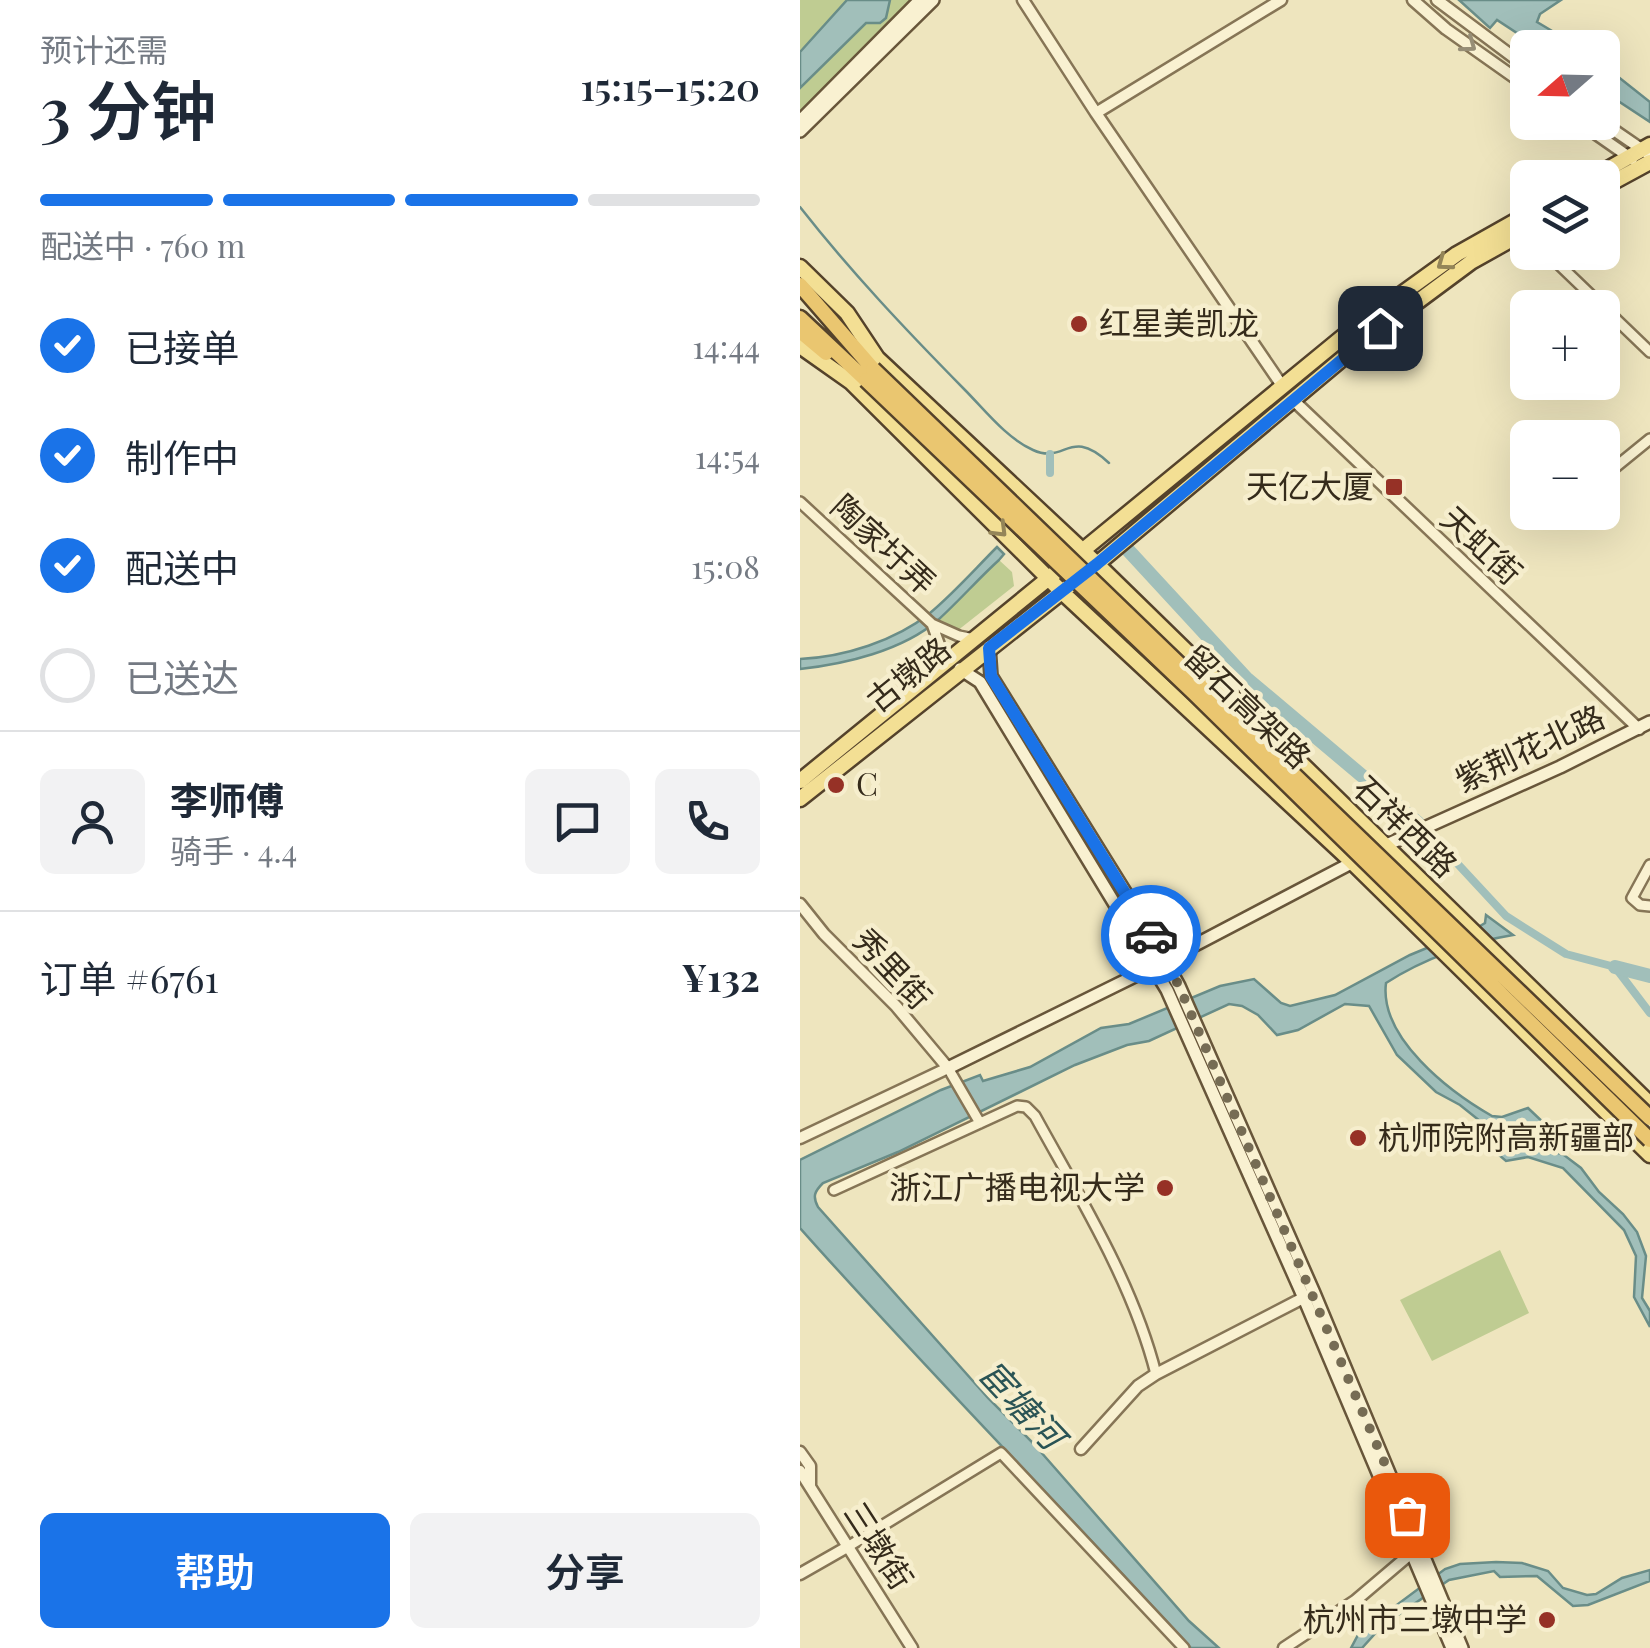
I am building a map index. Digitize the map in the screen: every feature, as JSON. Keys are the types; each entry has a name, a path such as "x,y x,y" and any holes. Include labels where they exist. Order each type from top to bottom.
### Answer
{"highway":[{"path":"800,282 872,369"},
{"name":"留石高架路","path":"800,299 1650,1118"},
{"name":"留石高架路","path":"800,318 872,369 1194,694 1650,1140"},
{"path":"800,331 872,369"}],"main road":[{"path":"800,120 920,0"},
{"path":"800,131 933,0"},
{"path":"1620,167 1645,158"},
{"path":"1620,175 1645,158"},
{"name":"古墩路","path":"800,798 1097,564 1346,336 1457,254 1510,224"},
{"name":"古墩路","path":"800,781 1082,551 1288,393 1472,262 1510,242"},
{"name":"石祥西路","path":"800,267 847,313 872,369 1097,564 1279,745 1650,1101"},
{"name":"石祥西路","path":"800,346 851,382 1062,592 1352,862 1650,1155"},
{"path":"989,648 991,676 1173,988 1436,1597 1462,1648"},
{"path":"960,669 980,682 1160,963"},
{"name":"紫荆花北路","path":"948,1068 1385,845 1556,770 1644,725"},
{"name":"石祥西路","path":"1574,1082 1650,1165"},
{"path":"1436,1597 1452,1648"}],"street":[{"name":"天虹街","path":"1023,0 1096,113 1304,414 1644,725"},
{"path":"1096,113 1280,0"},
{"path":"1413,0 1510,74"},
{"path":"1437,0 1510,55"},
{"path":"1620,137 1645,158"},
{"path":"1612,140 1645,158"},
{"path":"1565,270 1650,352"},
{"path":"1620,463 1650,438"},
{"name":"陶家圩弄","path":"800,502 932,624 974,639"},
{"name":"陶家圩弄","path":"932,624 940,652 933,672"},
{"path":"1650,865 1632,898 1640,905 1650,906"},
{"name":"秀里街","path":"800,904 948,1068"},
{"path":"800,1138 948,1068 980,1123"},
{"path":"834,1190 1017,1106 1026,1107 1036,1116 1097,1231 1147,1338 1156,1374"},
{"path":"1081,1449 1138,1386 1309,1296"},
{"path":"800,1452 810,1466 810,1486"},
{"path":"800,1574 1001,1453 1184,1648"},
{"name":"三墩街","path":"800,1472 912,1648"},
{"path":"1284,1648 1355,1601 1416,1549"}],"green space":[{"path":"800,0 915,0 800,112"},
{"path":"999,560 1012,572 1014,586 957,631 936,622"},
{"path":"1500,1250 1529,1313 1432,1361 1400,1300"}],"water":[{"path":"847,0 890,0 886,18 880,23 866,23 800,88 800,52"},
{"path":"1459,0 1561,0 1540,14 1537,22 1550,30 1512,30 1497,20 1490,28"},
{"path":"1620,78 1650,102 1650,122 1620,102"},
{"path":"997,547 1004,554 999,560 924,631 872,654 800,669 800,659 868,646 916,623"},
{"path":"1486,915 1513,935 1447,953 1386,983 1387,1004 1394,1024 1421,1061 1475,1106 1502,1117 1528,1108 1547,1126 1529,1143 1564,1155 1623,1214 1637,1232 1646,1256 1642,1298 1650,1311 1650,1327 1634,1297 1636,1256 1624,1230 1563,1168 1528,1157 1506,1161 1499,1155 1485,1125 1436,1092 1397,1055 1369,1006 1345,1004 1298,1030 1277,1035 1258,1015 1229,1004 1149,1041 1075,1065 898,1152 823,1183 816,1191 818,1207 1189,1621 1219,1648 1191,1648 800,1228 800,1160 941,1090 980,1075 983,1081 1030,1067 1101,1028 1129,1024 1220,986 1254,979 1290,1006 1335,995 1410,955 1480,926"},
{"path":"1496,1562 1522,1563 1548,1571 1563,1588 1587,1595 1650,1570 1650,1581 1588,1605 1573,1606 1537,1576 1500,1577 1494,1571 1449,1580 1382,1626 1362,1648 1351,1648 1359,1633 1445,1569"}],"waterway":[{"path":"800,207 879,300 1014,438 1044,453 1085,447 1109,463"},
{"path":"1050,454 1050,473"},
{"path":"1128,550 1246,678 1418,823"},
{"path":"1429,833 1506,916 1566,954 1615,967 1650,1013"},
{"path":"1615,967 1650,976"}],"way so far":[{"path":"1151,935 1179,986 1407,1515"}],"place":[{"name":"红星美凯龙","path":"1079,324"},
{"name":"天亿大厦","path":"1394,487"},
{"name":"C","path":"836,785"},
{"name":"杭师院附高新疆部","path":"1358,1138"},
{"name":"浙江广播电视大学","path":"1165,1188"},
{"name":"杭州市三墩中学","path":"1547,1620"}],"route":[{"path":"1151,935 991,676 989,648 1097,564 1380,328"}],"water label":[{"name":"宦塘河","path":"1021,1405"}]}
